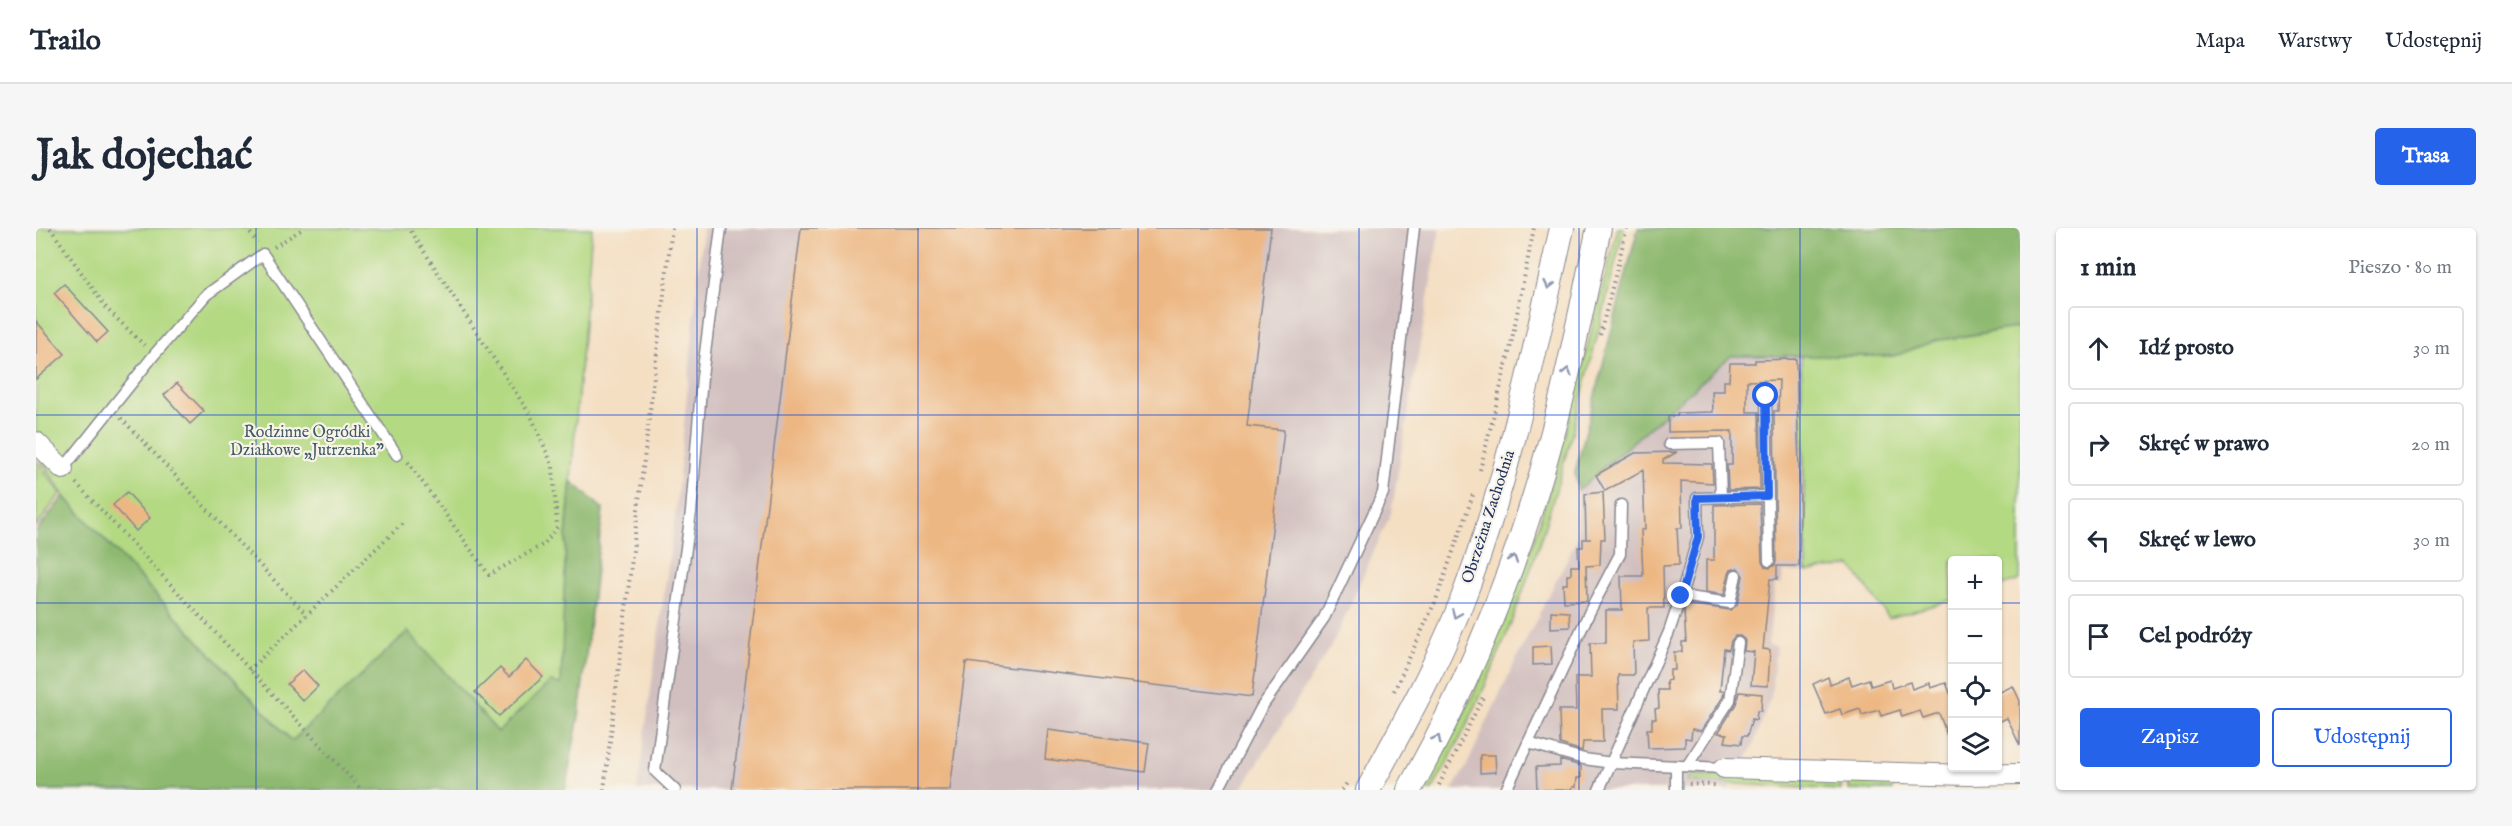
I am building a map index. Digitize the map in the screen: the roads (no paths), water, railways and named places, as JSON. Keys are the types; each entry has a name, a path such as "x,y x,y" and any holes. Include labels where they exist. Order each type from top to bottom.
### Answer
{"street":[{"name":"Obrzeżna Zachodnia","path":"1358,785 1428,678 1462,599 1501,486 1562,228"},
{"path":"1409,790 1459,695 1490,625 1532,502 1553,433 1599,228"},
{"path":"36,442 63,469"},
{"path":"1724,768 2020,774"}],"lane":[{"path":"675,790 655,771 691,512 702,377 721,228"},
{"path":"1218,790 1261,708 1324,618 1383,494 1414,228"},
{"path":"63,469 154,355 206,295 263,254 397,455"},
{"path":"1766,396 1769,561"},
{"path":"1669,444 1719,444 1721,497"},
{"path":"1599,790 1669,632 1698,537 1697,498 1767,496"},
{"path":"1506,790 1590,611 1620,554 1621,505"},
{"path":"1681,596 1730,603 1736,575"},
{"path":"1676,790 1681,766 1730,700 1738,643"},
{"path":"1528,743 1584,759 1612,763 1724,768"}],"park label":[{"name":"Rodzinne Ogródki Działkowe „Jutrzenka”","path":"307,442"}]}
